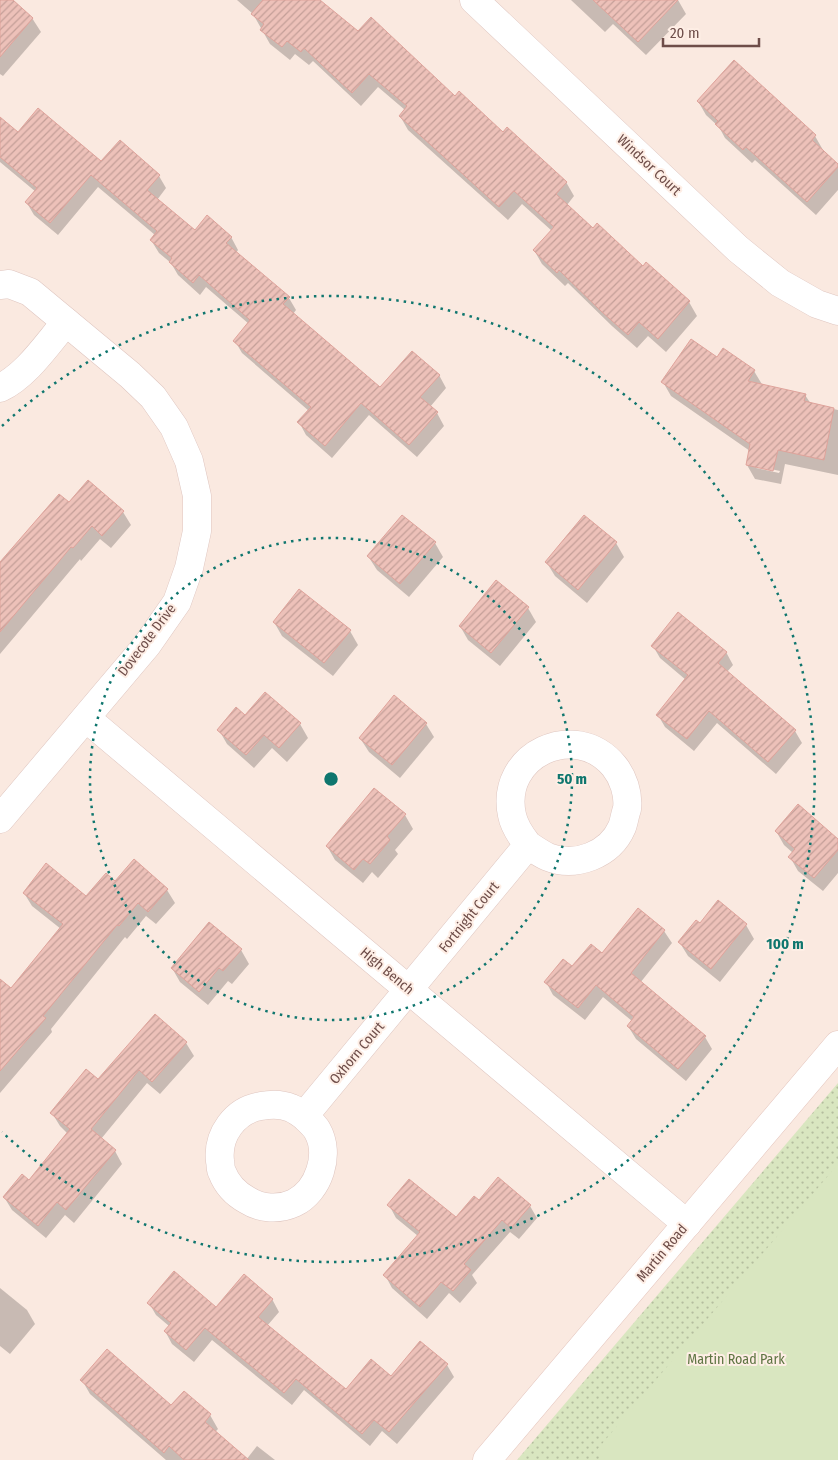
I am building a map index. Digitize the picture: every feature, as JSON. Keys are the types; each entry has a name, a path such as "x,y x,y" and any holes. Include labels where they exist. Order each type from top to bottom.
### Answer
{"street":[{"name":"Windsor Court","path":"474,0 738,249 780,283 817,304 838,311"},
{"name":"Dovecote Drive","path":"0,285 9,284 30,292 130,375 152,397 174,427 189,461 197,496 197,532 189,568 177,602 147,645 0,820"},
{"path":"0,388 10,383 24,371 66,322"},
{"name":"High Bench","path":"86,718 687,1224"},
{"path":"557,744 573,744 590,748 607,758 620,774 627,794 627,807 622,827 610,844 595,855 578,860 564,861 547,857 528,845 518,832 512,816 510,800 513,783 522,768 536,753 557,744"},
{"name":"Fortnight Court","path":"409,990 528,845"},
{"name":"Oxhorn Court","path":"304,1116 409,990"},
{"name":"Martin Road","path":"487,1460 838,1045"}],"green space":[{"name":"Martin Road Park","path":"838,1083 838,1460 517,1460"},
{"name":"Martin Road Park","path":"838,1164 838,1460 606,1460 596,1451"}],"building":[{"path":"0,0 13,0 33,18 0,57"},
{"path":"263,0 320,0 358,31 371,17 455,96 459,91 503,132 507,127 567,182 556,194 593,228 597,223 643,266 646,262 690,301 658,339 639,322 628,335 559,270 557,273 533,250 554,227 514,191 499,207 399,116 407,106 369,74 352,93 304,48 301,52 287,41 282,47 260,30 264,24 251,14"},
{"path":"593,0 678,0 638,42"},
{"path":"734,60 816,135 812,140 838,164 838,167 807,202 746,147 743,150 715,124 718,121 697,101"},
{"path":"38,108 101,161 120,140 160,175 147,190 195,230 207,215 232,237 226,243 290,297 283,304 380,387 412,351 440,375 420,397 438,412 409,445 361,403 325,446 297,422 311,407 233,341 250,320 199,275 193,283 169,262 172,258 150,240 157,231 91,175 50,223 25,202 37,188 0,157 0,117 18,132"},
{"path":"691,339 717,357 723,348 755,370 748,381 806,394 804,401 834,408 824,460 778,450 773,471 746,465 750,444 661,382"},
{"path":"88,480 124,511 102,536 92,526 73,548 71,547 0,632 0,562 59,494 69,502"},
{"path":"402,515 436,542 400,584 367,556"},
{"path":"584,515 617,542 578,590 545,562"},
{"path":"496,580 529,607 491,653 459,626"},
{"path":"299,589 351,630 324,663 273,622"},
{"path":"678,612 727,652 718,663 796,730 768,762 709,711 687,739 656,715 688,675 651,646"},
{"path":"265,692 301,723 279,748 264,735 246,755 217,730 236,707 245,715"},
{"path":"394,695 427,723 392,765 359,738"},
{"path":"374,788 406,814 387,836 390,840 370,864 363,859 354,870 326,846"},
{"path":"798,804 838,839 838,850 814,878 788,857 795,849 775,831"},
{"path":"134,859 168,889 148,912 138,903 119,926 117,925 43,1016 46,1018 0,1071 0,979 11,988 63,924 23,893 46,863 86,896 106,873 115,881"},
{"path":"718,900 747,924 711,969 678,942 696,920 700,923"},
{"path":"638,908 665,930 631,973 706,1036 678,1069 627,1026 634,1017 596,985 578,1008 544,982 563,959 572,966 591,944 602,953"},
{"path":"209,922 242,949 223,971 219,968 199,992 171,968"},
{"path":"155,1014 187,1042 152,1082 139,1070 91,1129 116,1150 66,1210 57,1202 38,1226 3,1197 22,1174 29,1180 70,1129 50,1113 86,1069 98,1079"},
{"path":"498,1177 531,1205 511,1228 502,1220 464,1264 471,1270 453,1291 441,1282 420,1307 383,1275 420,1232 387,1205 409,1179 456,1217 474,1196 479,1200"},
{"path":"174,1271 216,1307 244,1274 273,1299 258,1317 346,1389 371,1359 391,1376 420,1341 448,1364 389,1432 374,1420 362,1434 296,1379 284,1393 205,1328 186,1350 164,1331 171,1323 147,1303"},
{"path":"107,1349 171,1405 184,1391 211,1414 205,1422 249,1460 184,1460 169,1446 164,1453 80,1380"}]}
